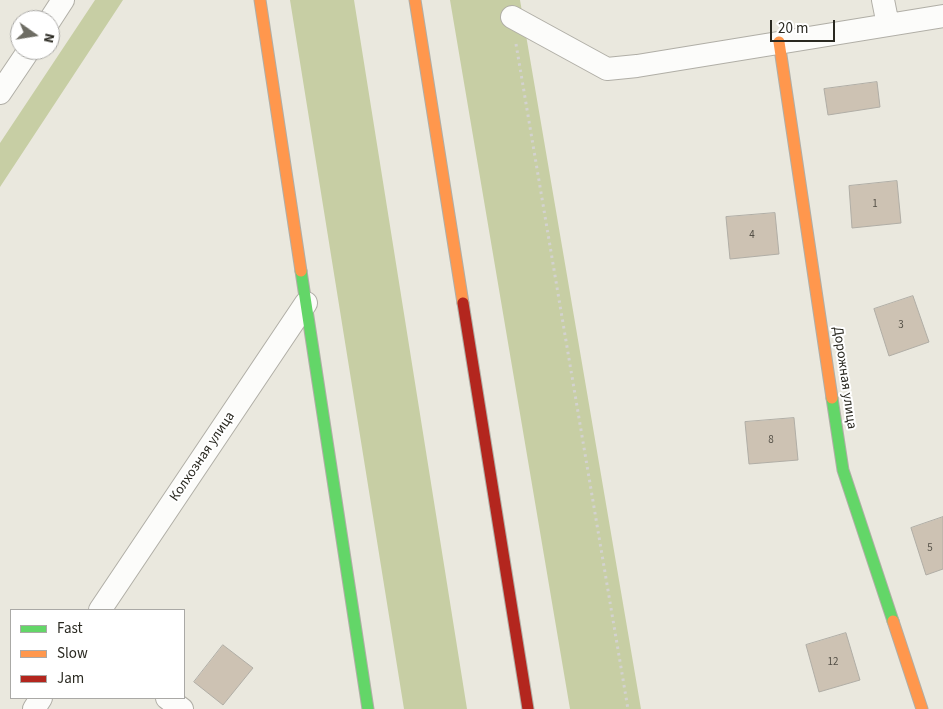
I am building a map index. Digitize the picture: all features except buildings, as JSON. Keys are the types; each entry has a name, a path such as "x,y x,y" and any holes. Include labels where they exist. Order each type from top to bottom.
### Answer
{"street":[{"path":"260,0 368,709"},
{"path":"415,0 528,709"},
{"path":"883,0 888,25"},
{"path":"512,17 607,69 943,16"},
{"name":"Дорожная улица","path":"779,42 843,470 922,709"},
{"path":"0,93 22,60"},
{"name":"Колхозная улица","path":"101,609 306,303"},
{"path":"168,699 182,709"}],"path":[{"path":"512,17 628,709"}],"green space":[{"path":"95,0 123,0 0,187 0,143 55,60 60,60 60,53"},
{"path":"290,0 354,0 467,709 404,709"},
{"path":"450,0 520,0 641,709 570,709"}],"traffic: fast":[{"path":"301,271 368,709"},
{"path":"832,398 843,470 893,621"}],"traffic: slow":[{"path":"260,0 301,271"},
{"path":"415,0 463,303"},
{"path":"779,42 832,398"},
{"path":"893,621 922,709"}],"traffic: jam":[{"path":"463,303 528,709"}]}
